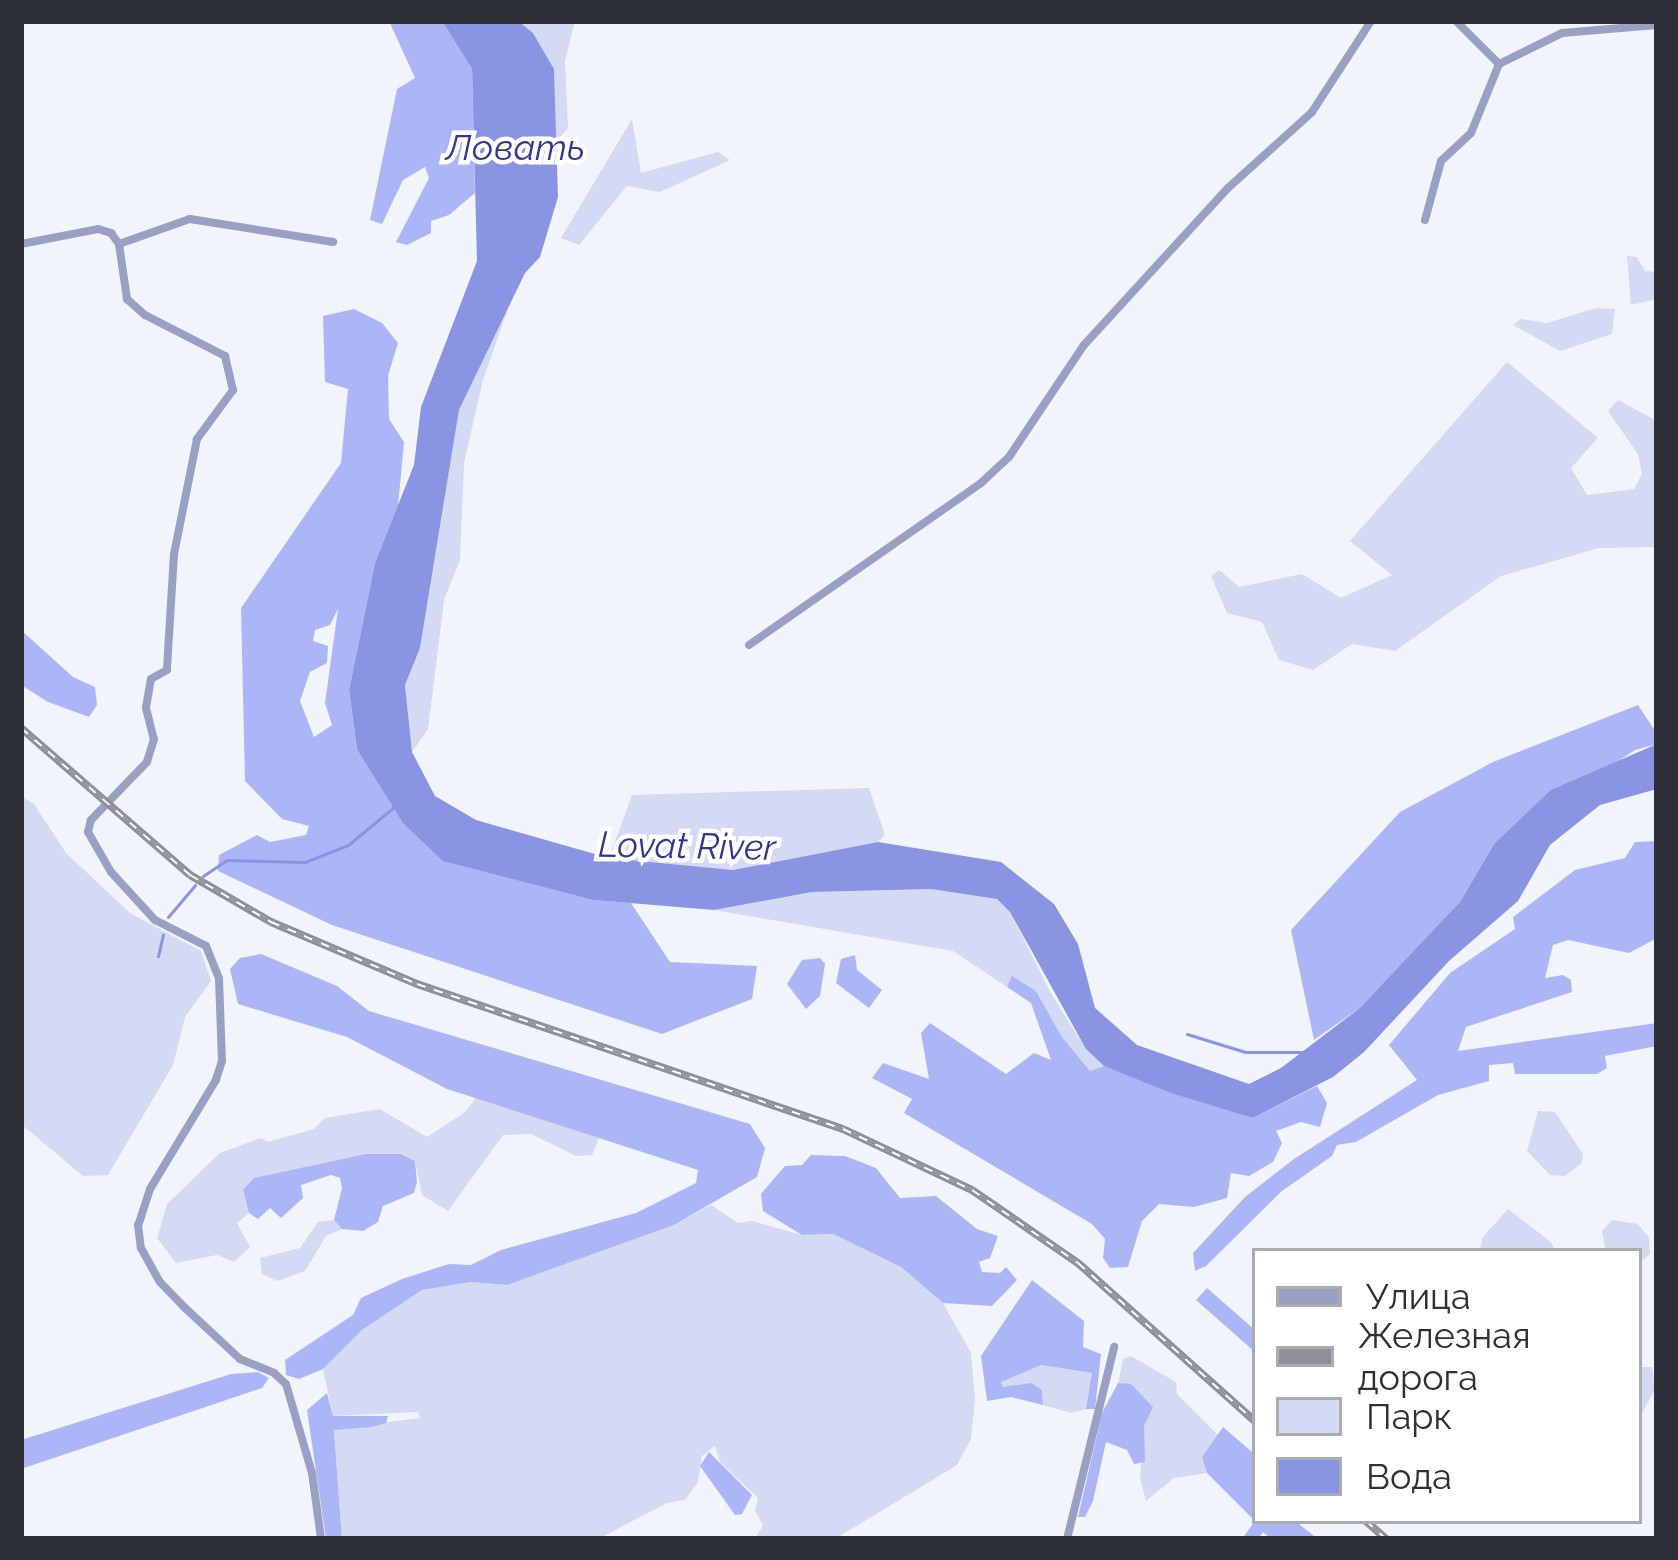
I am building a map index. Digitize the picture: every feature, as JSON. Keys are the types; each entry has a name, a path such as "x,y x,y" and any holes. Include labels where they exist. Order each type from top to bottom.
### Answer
{"street":[{"path":"749,645 981,483 1009,457 1084,345 1228,188 1312,112 1371,21"},
{"path":"1456,21 1498,64"},
{"path":"1426,220 1441,161 1471,133 1498,64 1562,32 1657,25"},
{"path":"119,244 190,219 333,242"},
{"path":"21,244 98,229 111,232 119,244 120,282 127,299 146,315 225,356 233,390 196,439 174,554 167,670 151,679 146,709 154,739 147,762 91,820 88,832 111,872 155,920 206,946 219,979 222,1061 150,1189 138,1225 141,1248 160,1282 183,1306 240,1359 274,1372 286,1384 312,1472 321,1539"},
{"path":"1067,1539 1114,1348"}],"green space":[{"path":"518,21 575,21 565,61 568,128 556,142 554,69 533,33"},
{"path":"632,119 641,173 718,152 730,160 660,192 627,186 579,245 561,238"},
{"path":"1627,256 1637,257 1645,271 1657,272 1657,299 1631,305"},
{"path":"1596,308 1615,309 1612,334 1560,351 1513,325 1521,319 1547,323"},
{"path":"507,311 483,380 464,463 460,560 444,600 428,729 412,752 405,685 420,648 459,410"},
{"path":"1507,362 1598,438 1571,468 1587,495 1634,489 1642,474 1638,454 1608,411 1618,400 1657,421 1657,547 1599,548 1501,576 1395,651 1352,644 1313,670 1279,660 1262,622 1227,613 1211,576 1219,570 1239,587 1302,574 1341,598 1392,575 1350,541"},
{"path":"869,788 885,835 878,842 733,870 609,858 632,795"},
{"path":"21,796 34,804 66,853 130,913 201,951 211,981 185,1017 173,1065 108,1175 83,1176 21,1124"},
{"path":"931,889 997,899 1010,912 1052,995 1086,1049 1104,1066 1090,1071 1062,1037 1036,991 1013,977 1007,987 953,951 714,910 812,892"},
{"path":"476,1098 599,1138 592,1155 576,1156 531,1134 503,1135 448,1211 422,1195 415,1161 401,1154 243,1190 249,1213 237,1223 250,1247 234,1262 217,1255 176,1263 157,1238 167,1204 220,1153 261,1138 268,1142 314,1129 325,1118 380,1109 427,1137 464,1113"},
{"path":"1538,1111 1555,1112 1583,1154 1582,1163 1565,1176 1550,1175 1527,1151"},
{"path":"711,1205 738,1223 752,1221 802,1235 833,1234 901,1267 943,1303 971,1353 975,1399 971,1439 957,1465 835,1539 754,1539 763,1526 755,1510 758,1498 720,1462 715,1446 702,1456 698,1482 685,1500 667,1503 598,1539 342,1539 334,1429 420,1418 418,1412 333,1416 323,1369 362,1330 422,1290 471,1282 507,1285 674,1225"},
{"path":"1508,1209 1554,1248 1480,1248 1482,1238"},
{"path":"334,1220 342,1229 326,1236 305,1271 277,1281 262,1274 260,1258 300,1248 318,1222"},
{"path":"1612,1220 1638,1224 1649,1238 1650,1254 1642,1261 1642,1248 1605,1248 1602,1231"},
{"path":"1131,1356 1176,1382 1177,1394 1218,1435 1202,1457 1207,1473 1174,1478 1146,1501 1140,1478 1144,1426 1131,1385 1118,1383 1123,1359"},
{"path":"1040,1365 1093,1373 1086,1409 1071,1413 1043,1405 1042,1390 1003,1387 1001,1381"},
{"path":"1642,1367 1652,1367 1655,1389 1642,1413"}],"shaded area":[{"path":"389,21 442,21 472,69 475,193 449,215 431,221 431,233 407,245 396,242 429,178 425,167 403,180 382,224 370,220 397,89 415,78"},
{"path":"354,309 382,323 398,343 388,376 389,419 404,442 398,506 375,563 349,690 357,749 594,900 631,903 670,962 757,966 752,999 662,1034 332,925 218,871 219,855 257,835 270,842 306,835 309,826 282,819 245,781 241,608 341,463 348,389 325,382 323,316","holes":["338,609 325,703 332,725 314,737 300,701 310,672 327,663 328,646 313,641 315,630 330,625"]},
{"path":"21,630 73,677 95,687 97,705 89,717 48,702 21,685"},
{"path":"1638,705 1657,734 1657,744 1635,750 1494,844 1460,902 1412,957 1361,1007 1314,1040 1291,930 1400,812 1493,762"},
{"path":"1657,841 1657,938 1629,953 1568,940 1553,945 1545,978 1563,975 1571,980 1572,992 1466,1027 1458,1051 1657,1023 1657,1046 1605,1056 1607,1068 1597,1074 1515,1074 1513,1063 1489,1065 1489,1081 1438,1095 1356,1142 1337,1145 1332,1156 1282,1191 1206,1266 1195,1271 1193,1253 1245,1197 1294,1159 1417,1080 1389,1045 1450,973 1515,929 1513,917 1575,870 1625,858 1635,842"},
{"path":"261,954 337,986 369,1011 750,1124 765,1148 757,1177 674,1225 507,1285 471,1282 422,1290 362,1330 323,1369 299,1379 286,1375 285,1360 353,1315 361,1298 449,1264 471,1265 501,1250 636,1213 696,1183 698,1170 447,1089 347,1037 238,1004 230,969 240,958"},
{"path":"855,955 857,970 882,990 869,1008 836,983 841,959"},
{"path":"820,958 825,964 820,996 806,1009 787,984 802,960"},
{"path":"1012,976 1036,991 1062,1037 1090,1071 1104,1066 1253,1118 1317,1086 1327,1103 1320,1127 1301,1122 1276,1131 1282,1143 1273,1162 1249,1176 1231,1173 1227,1198 1194,1207 1159,1204 1142,1221 1128,1267 1110,1268 1103,1258 1105,1239 1092,1224 904,1113 912,1099 872,1078 883,1063 929,1079 921,1033 930,1023 1006,1074 1034,1053 1051,1060 1031,1003 1007,987"},
{"path":"366,1154 401,1154 415,1161 417,1182 414,1193 383,1206 378,1222 363,1231 342,1229 334,1220 342,1188 340,1178 331,1175 301,1185 303,1198 281,1218 270,1208 258,1219 249,1213 243,1190 254,1178"},
{"path":"811,1155 845,1156 876,1168 900,1198 936,1196 977,1229 998,1236 990,1258 979,1262 982,1272 1000,1273 1006,1267 1017,1280 992,1306 943,1303 901,1267 833,1234 802,1235 763,1211 761,1194 785,1166 802,1165"},
{"path":"1032,1280 1084,1321 1083,1347 1101,1354 1095,1409 1086,1409 1092,1373 1041,1365 1001,1382 1003,1387 1031,1383 1042,1390 1043,1405 1011,1397 987,1401 981,1356"},
{"path":"1207,1288 1252,1327 1252,1349 1196,1300"},
{"path":"258,1372 269,1378 262,1388 21,1469 21,1440 231,1374"},
{"path":"1118,1383 1131,1384 1153,1407 1144,1426 1145,1462 1134,1464 1127,1450 1106,1442 1093,1501 1085,1517 1078,1517 1102,1413"},
{"path":"327,1393 333,1416 388,1416 386,1423 372,1427 334,1430 342,1539 326,1539 307,1410"},
{"path":"1223,1427 1252,1452 1252,1518 1207,1473 1202,1457"},
{"path":"709,1452 752,1495 742,1514 735,1515 700,1466"},
{"path":"1253,1524 1299,1524 1318,1539 1271,1539 1263,1532 1258,1539 1244,1536"}],"water":[{"name":"Ловать","path":"442,21 518,21 533,33 554,69 558,197 540,257 525,273 459,410 420,648 405,685 412,752 435,796 476,820 609,858 733,870 878,842 1001,862 1054,904 1078,944 1095,1008 1137,1045 1249,1084 1281,1068 1361,1007 1460,902 1494,844 1551,790 1657,744 1657,789 1600,805 1550,845 1518,901 1449,961 1364,1052 1333,1077 1253,1118 1104,1066 1086,1049 1010,912 997,899 931,889 812,892 714,910 594,900 443,861 403,823 357,749 349,690 375,563 414,465 421,407 477,261 472,69"}],"waterway":[{"path":"203,876 227,860 305,862 348,845 395,806"},
{"path":"168,917 195,885"},
{"path":"158,956 163,935"},
{"path":"1187,1034 1245,1052 1302,1052"}],"railway":[{"path":"21,728 190,875 271,922 417,984 843,1129 972,1190 1078,1263 1252,1418"},
{"path":"1369,1524 1386,1539"}],"water label":[{"name":"Lovat River","path":"687,846"}]}
